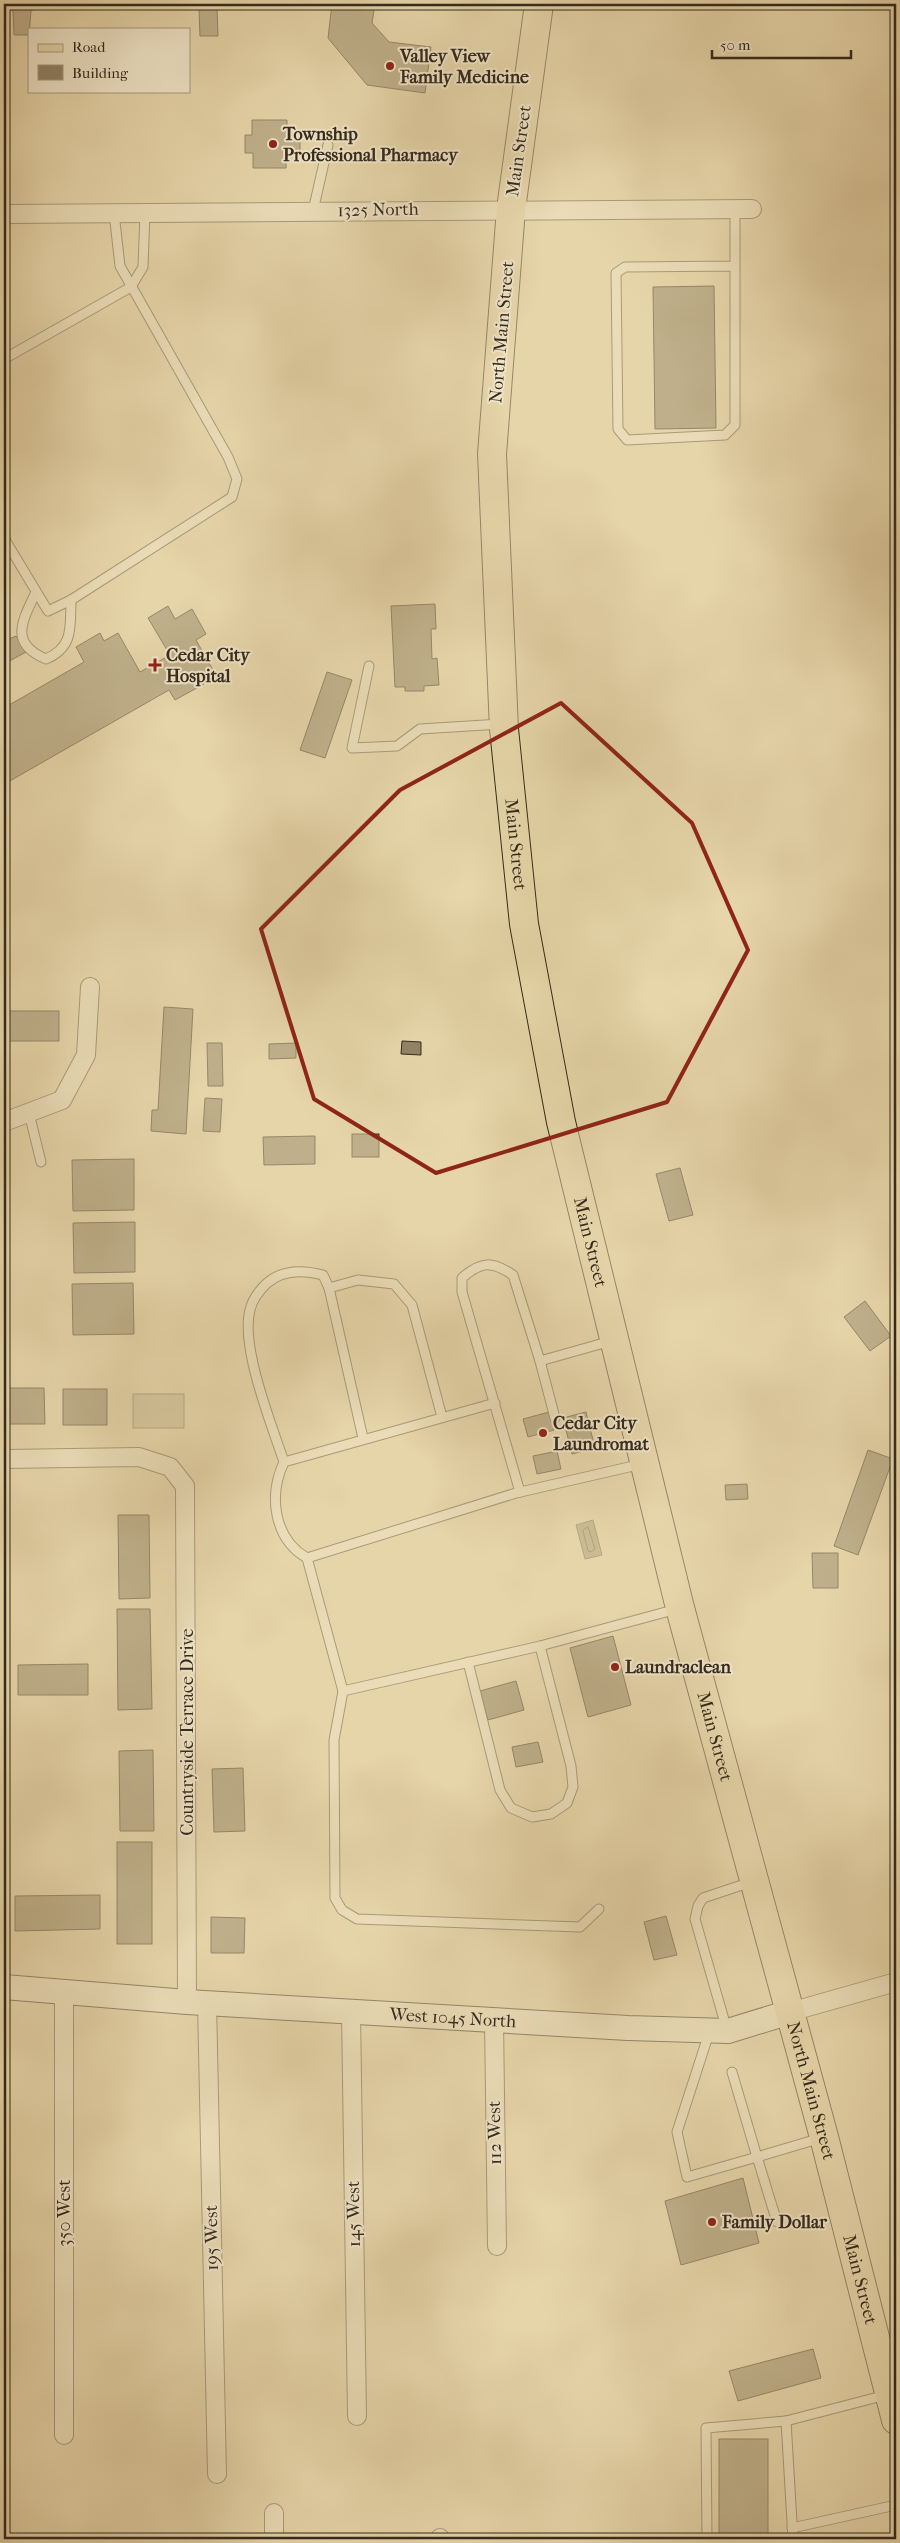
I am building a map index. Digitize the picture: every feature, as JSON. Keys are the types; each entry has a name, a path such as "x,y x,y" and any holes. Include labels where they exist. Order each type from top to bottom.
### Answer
{"main road":[{"name":"Main Street","path":"511,209 539,4"},
{"name":"North Main Street","path":"492,454 511,209"},
{"name":"Main Street","path":"492,454 504,724 524,924 561,1122 680,1608 790,2012"},
{"name":"West 1045 North","path":"4,1987 351,2012 719,2030 790,2012"},
{"name":"North Main Street","path":"790,2012 832,2170"},
{"name":"Main Street","path":"832,2170 893,2407"}],"street":[{"name":"1325 North","path":"4,214 511,209 743,209"},
{"path":"4,1122 62,1100 86,1055 90,987"},
{"name":"Countryside Terrace Drive","path":"4,1458 139,1457 170,1467 186,1486 197,2002"},
{"name":"West 1045 North","path":"790,2012 896,1982"},
{"name":"350 West","path":"64,1991 64,2435"},
{"name":"195 West","path":"197,2002 217,2474"},
{"name":"145 West","path":"351,2012 357,2416"},
{"name":"112 West","path":"494,2020 497,2246"},
{"path":"274,2513 274,2539"}],"lane":[{"path":"313,211 328,144"},
{"path":"735,266 625,267 616,273 618,429 627,440 725,435 735,426 735,266 743,209"},
{"path":"4,359 131,286 144,267 145,212"},
{"path":"4,538 48,611 71,600 232,497 237,479 228,456 120,266 114,213"},
{"path":"36,592 21,626 24,642 35,654 46,659 59,653 67,644 71,600"},
{"path":"369,666 352,748 397,746 420,729 504,724"},
{"path":"29,1113 41,1162"},
{"path":"520,1492 462,1292 462,1278 484,1264 499,1266 513,1275 540,1361 555,1418"},
{"path":"363,1438 329,1288 324,1275 307,1271 290,1272 273,1277 258,1292 250,1309 248,1325 253,1362 284,1462 276,1484 276,1505 280,1526 285,1540 296,1552 307,1558 520,1492 644,1464"},
{"path":"329,1288 358,1280 394,1284 412,1305 442,1417"},
{"path":"540,1361 614,1340"},
{"path":"284,1462 363,1438 495,1403"},
{"path":"307,1558 343,1691 334,1740 335,1898 342,1910 357,1919 580,1927 598,1909"},
{"path":"343,1691 540,1646 680,1608"},
{"path":"468,1662 500,1790 511,1808 532,1817 551,1814 567,1803 573,1787 571,1766 540,1646"},
{"path":"754,1882 703,1898 694,1919 719,2030 677,2132 687,2177 824,2137"},
{"path":"732,2072 777,2222"},
{"path":"707,2539 706,2428 786,2421 893,2407"},
{"path":"786,2421 793,2539"},
{"path":"792,2528 896,2505"}],"highlighted area":[{"path":"561,703 692,823 748,950 667,1102 436,1173 314,1099 261,929 400,790"}],"shaded area":[{"path":"133,1394 184,1394 184,1428 133,1428"}],"water":[{"path":"593,1520 602,1555 585,1559 576,1525"}],"building":[{"path":"4,4 43,4 31,11 28,35 14,35 13,11"},
{"path":"187,4 225,4 217,8 218,36 200,36 199,9"},
{"name":"Valley View Family Medicine","path":"332,4 375,4 372,23 389,42 431,47 425,93 367,85 328,38"},
{"name":"Township Professional Pharmacy","path":"252,120 287,120 287,133 300,133 300,153 286,153 286,168 253,168 253,153 245,153 245,135 252,135"},
{"path":"714,286 716,428 655,429 653,287"},
{"path":"435,604 436,629 431,629 432,659 437,658 439,685 424,686 424,691 405,691 405,687 395,687 391,606"},
{"path":"168,606 175,619 192,609 206,634 196,640 213,670 200,677 204,684 175,700 169,690 8,782 4,774 4,708 84,662 76,647 100,633 104,641 118,633 140,672 170,655 148,618"},
{"path":"16,636 26,652 4,664 4,641"},
{"path":"327,672 352,680 325,758 300,750"},
{"path":"164,1007 193,1009 186,1134 151,1131 152,1110 158,1110"},
{"path":"4,1011 59,1011 59,1041 4,1041"},
{"path":"402,1041 421,1042 421,1055 401,1054"},
{"path":"207,1043 222,1043 223,1086 208,1086"},
{"path":"296,1043 296,1058 269,1059 269,1044"},
{"path":"205,1098 222,1099 220,1132 203,1131"},
{"path":"352,1134 379,1134 379,1157 352,1157"},
{"path":"315,1136 315,1164 264,1165 263,1137"},
{"path":"134,1159 134,1210 73,1211 72,1160"},
{"path":"680,1168 693,1215 669,1221 656,1174"},
{"path":"135,1222 135,1272 74,1273 73,1223"},
{"path":"133,1283 134,1334 73,1335 72,1284"},
{"path":"865,1301 891,1336 870,1351 844,1317"},
{"path":"4,1388 44,1388 45,1424 4,1424"},
{"path":"63,1389 107,1389 107,1425 63,1425"},
{"path":"549,1412 554,1430 528,1437 523,1419"},
{"path":"586,1412 595,1448 572,1454 563,1418"},
{"path":"868,1450 893,1459 858,1555 834,1546"},
{"path":"557,1451 561,1469 537,1474 533,1456"},
{"path":"747,1484 748,1499 726,1500 725,1485"},
{"path":"118,1515 149,1515 150,1598 119,1599"},
{"path":"812,1553 838,1553 838,1588 813,1588"},
{"path":"117,1609 150,1609 152,1709 118,1710"},
{"path":"613,1636 631,1705 588,1717 570,1648"},
{"path":"88,1664 88,1695 18,1695 18,1665"},
{"path":"516,1681 524,1710 488,1720 480,1691"},
{"path":"538,1742 543,1762 516,1767 512,1747"},
{"path":"153,1750 154,1831 120,1831 119,1751"},
{"path":"243,1768 245,1831 214,1832 212,1769"},
{"path":"117,1842 152,1842 152,1944 117,1944"},
{"path":"100,1895 100,1929 15,1931 15,1896"},
{"path":"666,1916 677,1955 654,1960 644,1922"},
{"path":"211,1917 245,1918 244,1953 211,1953"},
{"name":"Family Dollar","path":"743,2178 759,2243 681,2265 665,2201"},
{"path":"813,2349 821,2378 738,2401 729,2371"},
{"path":"719,2439 768,2439 768,2539 719,2539"}],"place":[{"name":"Valley View Family Medicine","path":"390,66"},
{"name":"Township Professional Pharmacy","path":"273,144"},
{"name":"Cedar City Hospital","path":"155,665"},
{"name":"Cedar City Laundromat","path":"543,1433"},
{"name":"Laundraclean","path":"615,1667"},
{"name":"Family Dollar","path":"712,2222"}]}
